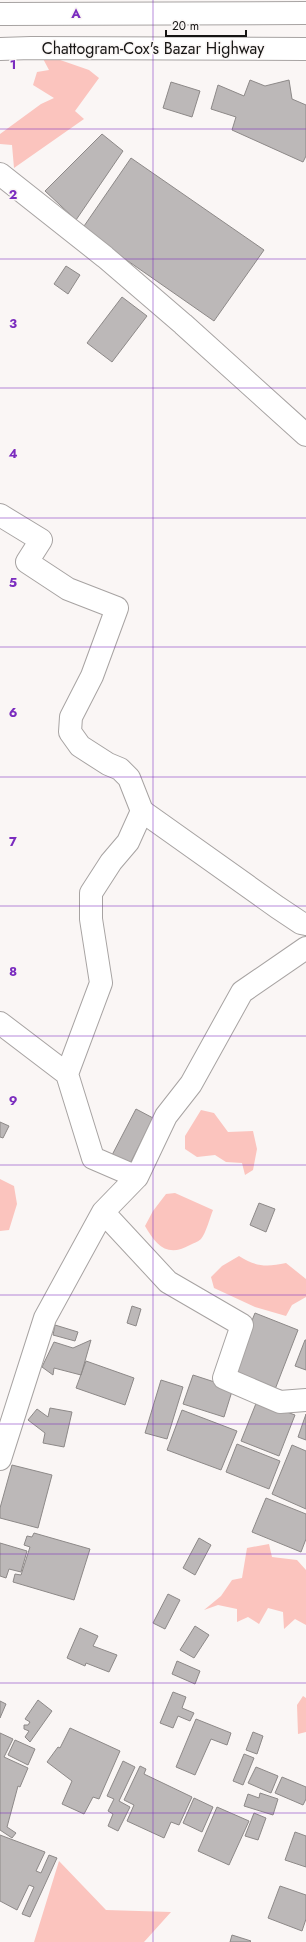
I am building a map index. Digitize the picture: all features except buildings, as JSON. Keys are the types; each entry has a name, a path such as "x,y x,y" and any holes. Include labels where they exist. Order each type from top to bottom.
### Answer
{"main road":[{"name":"Chattogram-Cox's Bazar Highway","path":"0,14 306,13"},
{"name":"Chattogram-Cox's Bazar Highway","path":"0,50 32,48 306,49"},
{"path":"0,174 105,257 183,324 306,435"},
{"path":"0,515 41,540 27,562 68,589 117,608 92,676 71,716 70,732 80,746 108,764 120,769 129,778 142,810 277,907 301,923 306,924"},
{"path":"67,1074 102,983 91,919 91,893 111,862 128,842 142,810"},
{"path":"0,1459 45,1318 103,1212 137,1177 166,1116 191,1084 242,992 306,948"},
{"path":"0,1023 67,1074 93,1158 137,1177"},
{"path":"103,1212 168,1282 242,1325 224,1378 280,1402 306,1400"}],"shaded area":[{"path":"40,53 89,70 99,78 75,111 84,119 14,168 12,145 0,144 0,134 41,104 54,98 33,85 37,72 49,70"},
{"path":"201,1110 214,1113 228,1132 253,1131 257,1149 253,1170 245,1175 242,1163 226,1162 215,1155 197,1157 185,1149 185,1136"},
{"path":"0,1179 14,1186 17,1204 9,1230 0,1231"},
{"path":"175,1193 213,1210 201,1239 182,1249 169,1250 163,1248 153,1239 145,1226 153,1211 166,1194"},
{"path":"239,1256 245,1260 262,1265 286,1263 306,1279 306,1297 292,1305 286,1316 255,1307 214,1288 211,1277 222,1266"},
{"path":"269,1544 272,1557 297,1560 306,1570 306,1625 295,1619 284,1629 283,1612 268,1608 259,1624 248,1617 237,1622 237,1609 218,1605 204,1610 221,1596 232,1580 242,1578 247,1548"},
{"path":"303,1696 306,1698 306,1732 298,1734 297,1705"},
{"path":"59,1861 106,1910 171,1912 144,1942 34,1942"}]}
